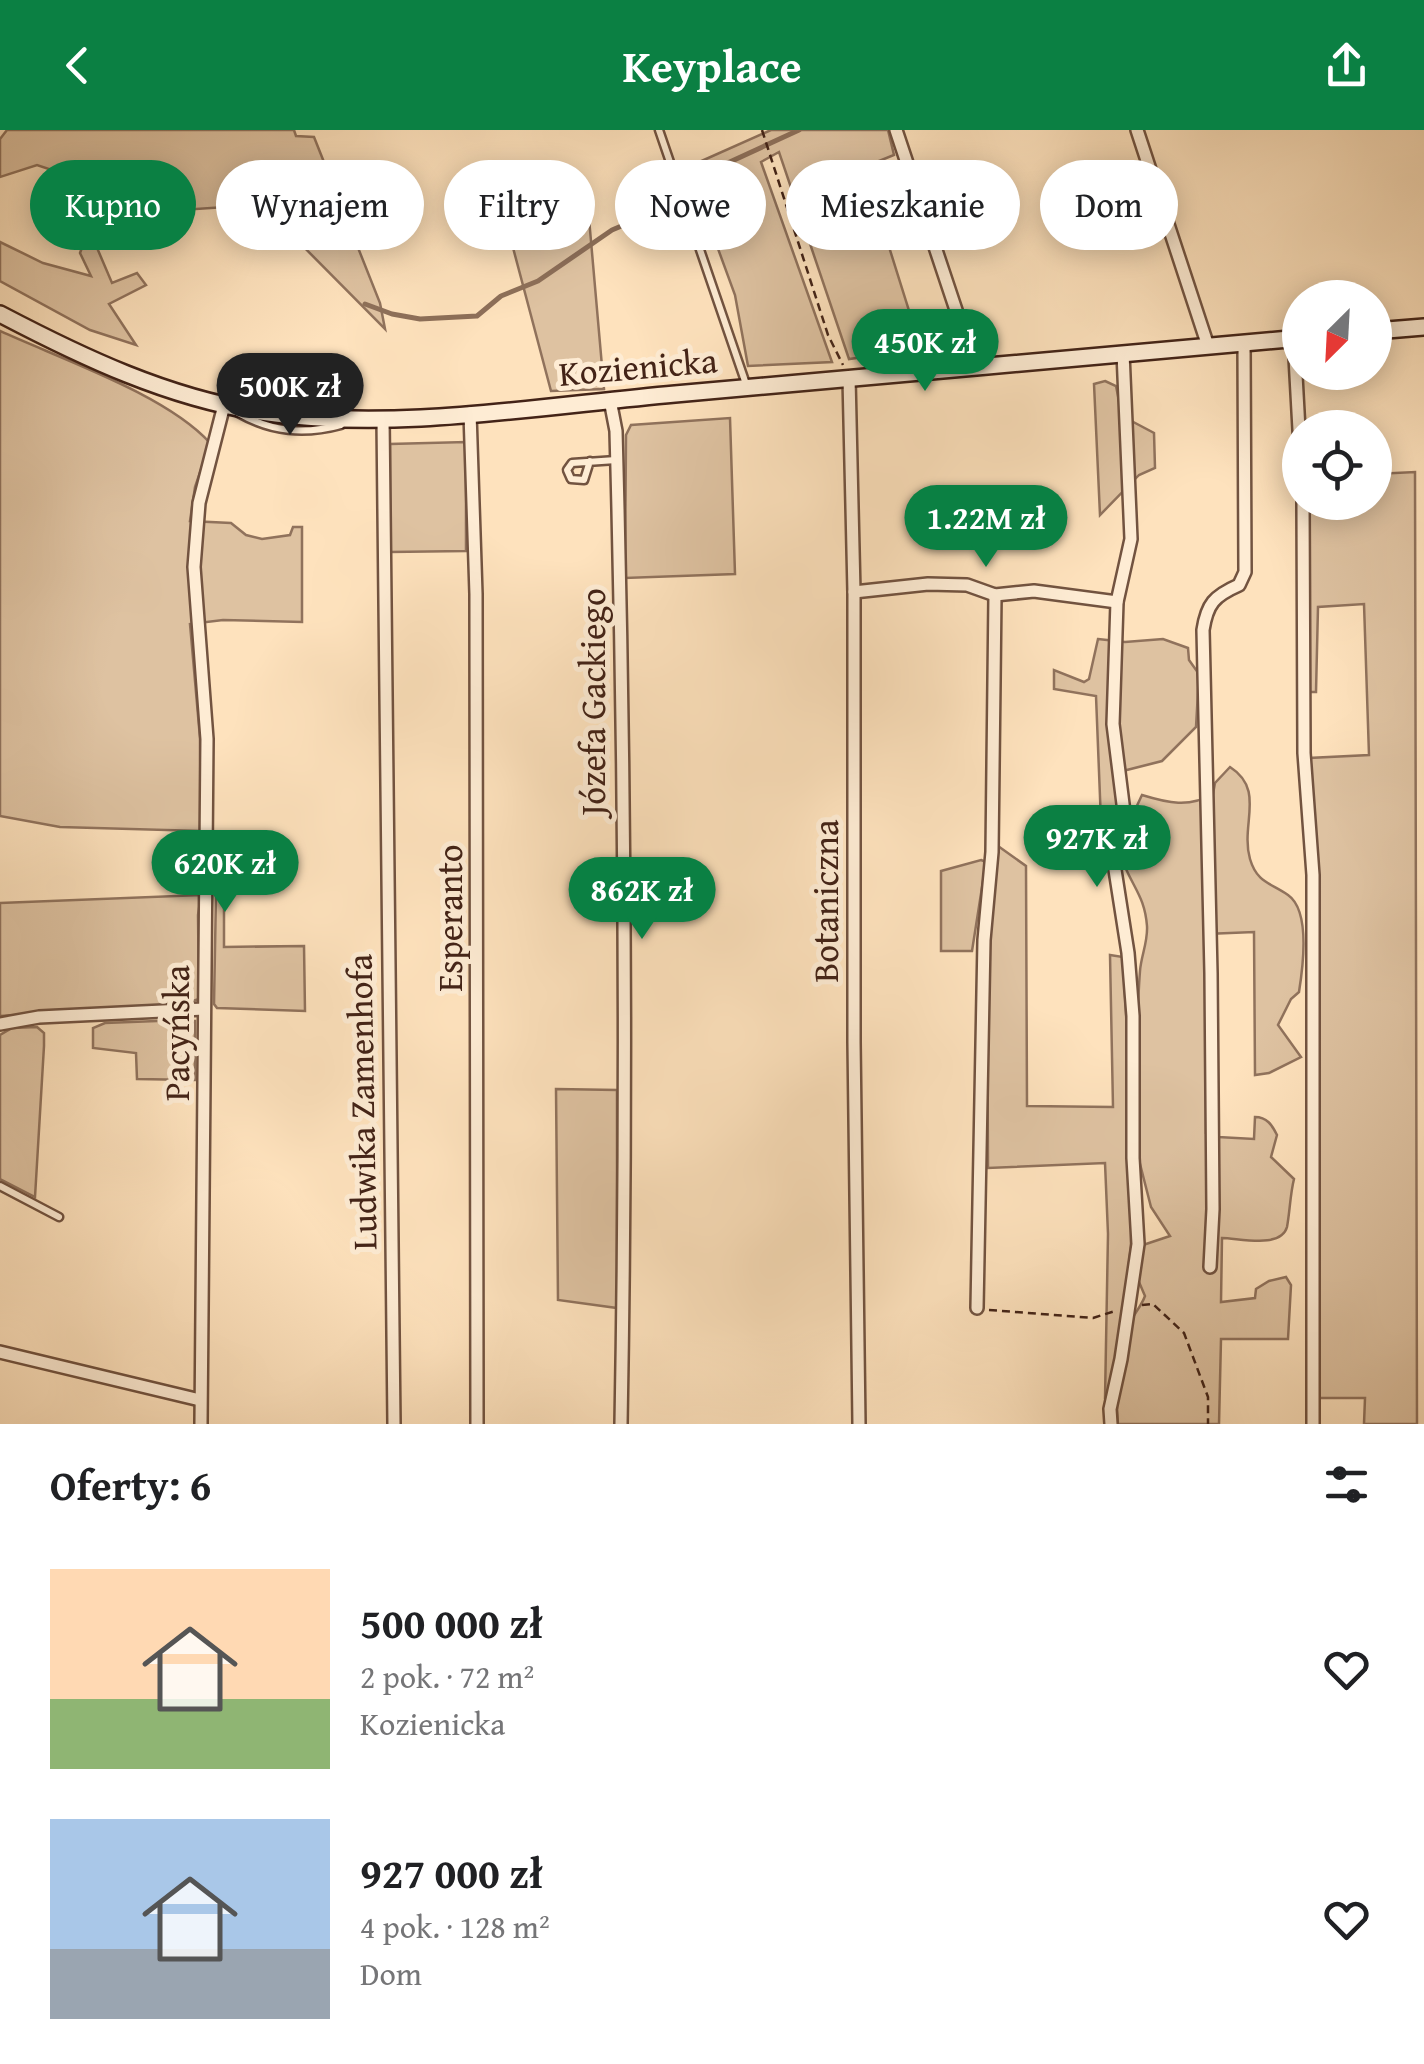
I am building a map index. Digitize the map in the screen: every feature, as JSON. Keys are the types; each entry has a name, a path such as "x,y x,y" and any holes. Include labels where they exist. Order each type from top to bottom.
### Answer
{"main road":[{"name":"Kozienicka","path":"0,314 124,374 224,405 361,420 1282,339"},
{"path":"1392,330 1424,327"}],"street":[{"path":"896,130 975,367"},
{"path":"1137,130 1208,346"},
{"path":"1210,1267 1212,972 1203,630 1206,608 1218,594 1239,585 1245,572 1244,343"},
{"path":"1111,1424 1110,1408 1122,1359 1138,1244 1133,1158 1133,1016 1115,870 1125,820 1113,724 1117,602 1130,539 1124,353"},
{"name":"Botaniczna","path":"849,378 859,1424"},
{"name":"Józefa Gackiego","path":"610,400 617,460 624,1261 621,1424"},
{"name":"Pacyńska","path":"201,1424 207,739 194,568 199,503 224,405"},
{"name":"Esperanto","path":"470,412 476,629 477,1424"},
{"name":"Ludwika Zamenhofa","path":"383,420 394,1424"},
{"path":"1303,520 1304,753 1313,895 1313,1424"},
{"path":"854,592 928,584 967,585 995,595 1034,591 1117,602"},
{"path":"977,1308 984,940 992,852 995,595"},
{"path":"0,1024 39,1018 204,1009"},
{"path":"0,1352 200,1400"}],"lane":[{"path":"658,130 747,387"},
{"path":"590,461 617,460"},
{"path":"0,1186 59,1217"}],"path":[{"path":"762,130 828,335 849,378"}],"shaded area":[{"path":"7,130 294,130 296,136 314,137 323,160 216,160 216,208 196,209 196,160 30,160 30,167 0,177 0,139"},
{"path":"771,130 888,130 894,155 882,160 786,160 786,173 779,152 765,160 704,160"},
{"path":"766,176 786,232 786,250 792,250 832,362 748,366 735,295 718,250 766,250"},
{"path":"0,242 43,263 91,276 80,253 98,250 112,283 137,273 146,285 109,304 136,345 90,330 0,281"},
{"path":"307,250 359,250 380,303 385,329"},
{"path":"514,250 592,250 604,389 551,391"},
{"path":"812,250 890,250 921,349 849,359"},
{"path":"0,331 141,394 168,409 210,443 195,487 190,521 231,523 246,535 262,539 290,535 293,527 302,527 302,622 223,620 190,624 200,738 201,831 60,827 0,816"},
{"path":"1105,381 1116,386 1122,416 1154,433 1155,468 1139,475 1100,515 1094,384"},
{"path":"730,418 735,574 625,578 626,435 631,425"},
{"path":"466,442 466,551 390,552 390,444"},
{"path":"1415,472 1417,1424 1364,1424 1365,1398 1318,1398 1309,758 1369,755 1364,604 1318,607 1316,692 1309,692 1307,520 1392,520 1392,473"},
{"path":"1098,639 1163,639 1188,648 1189,660 1199,674 1196,727 1162,761 1115,773 1119,809 1115,829 1101,822 1096,696 1054,689 1054,670 1084,682 1089,679"},
{"path":"1230,767 1241,776 1250,797 1248,846 1253,867 1261,878 1295,903 1304,940 1299,992 1278,1025 1301,1057 1269,1073 1255,1075 1254,932 1206,934 1206,1133 1254,1139 1255,1117 1263,1118 1277,1135 1271,1157 1294,1179 1283,1234 1268,1240 1222,1238 1221,1302 1255,1298 1256,1289 1286,1277 1291,1285 1288,1339 1221,1339 1219,1424 1118,1424 1122,1348 1145,1296 1136,1275 1143,1245 1170,1236 1151,1207 1140,1164 1132,1158 1131,1246 1116,1372 1105,1399 1105,1163 988,1168 987,969 998,846 1026,866 1027,1106 1113,1107 1110,955 1123,957 1129,1070 1147,932 1142,902 1123,860 1126,831 1142,795 1170,802 1195,801 1213,794 1215,783"},
{"path":"986,862 972,951 941,951 941,871"},
{"path":"216,894 224,894 224,947 304,946 305,1011 217,1008"},
{"path":"201,895 199,999 177,1006 0,1016 0,903"},
{"path":"195,1021 195,1080 137,1079 136,1053 93,1048 93,1028 105,1023"},
{"path":"37,1027 44,1033 44,1046 35,1197 0,1179 0,1035 12,1028"},
{"path":"556,1089 617,1090 617,1308 558,1300"}],"waterway":[{"path":"734,160 799,130"},
{"path":"365,304 420,319 477,316 501,296 538,281 615,229"}]}
